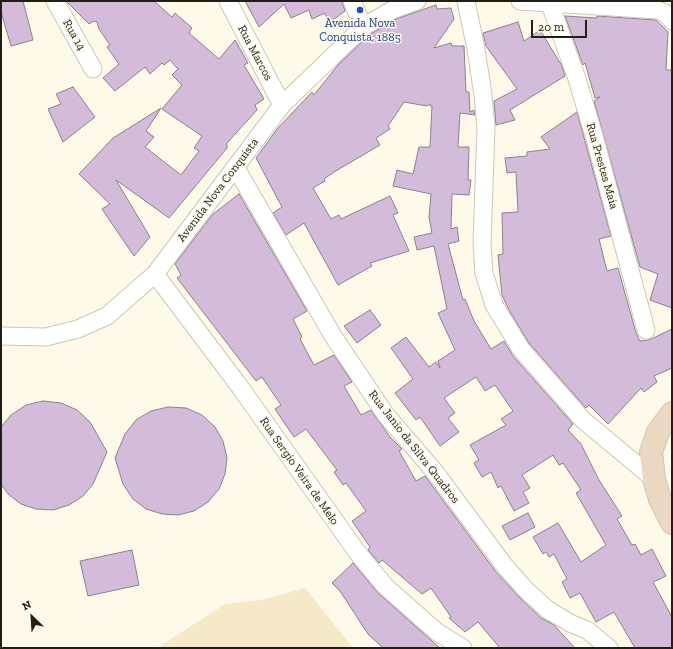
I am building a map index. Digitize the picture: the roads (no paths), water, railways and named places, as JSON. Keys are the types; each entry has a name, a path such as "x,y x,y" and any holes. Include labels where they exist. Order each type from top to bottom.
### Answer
{"main road":[{"path":"672,414 658,432 651,452 654,479 660,500 672,523"}],"street":[{"name":"Rua 14","path":"55,1 93,69"},
{"name":"Rua Marcos","path":"228,1 282,105"},
{"path":"352,1 363,27"},
{"name":"Avenida Nova Conquista","path":"1,336 46,337 78,330 107,316 155,274 282,105 363,27 392,10 417,1"},
{"path":"466,1 484,95 486,128 482,243 484,273 494,305 521,349 568,404 583,420 654,479"},
{"path":"520,1 550,4 599,4 658,10 665,13 672,21"},
{"name":"Rua Prestes Maia","path":"550,4 577,79 595,139 646,330"},
{"name":"Rua Janio da Silva Quadros","path":"236,168 333,336 386,415 435,472 504,565 526,590 548,610 570,623 587,630 609,648"},
{"name":"Rua Sergio Veira de Melo","path":"155,274 240,387 357,552 385,586 437,632 463,648"}],"place":[{"name":"Avenida Nova Conquista, 1885","path":"360,10"}]}
